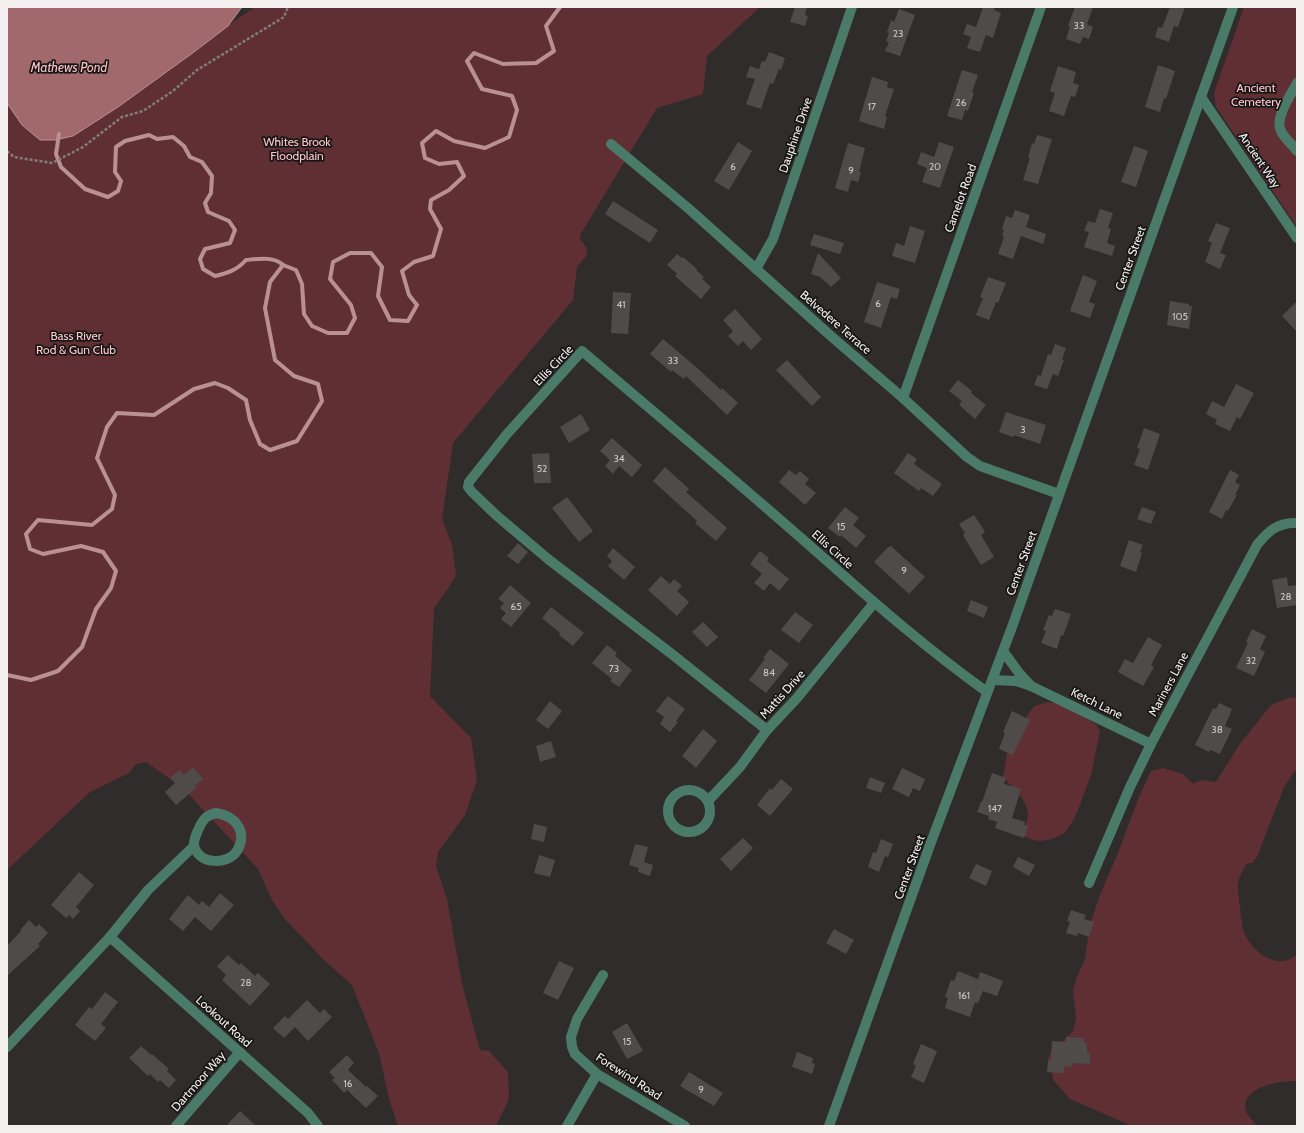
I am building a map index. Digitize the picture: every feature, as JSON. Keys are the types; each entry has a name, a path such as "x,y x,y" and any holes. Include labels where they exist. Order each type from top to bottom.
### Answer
{"street":[{"name":"Dauphine Drive","path":"756,269 773,239 852,7"},
{"name":"Camelot Road","path":"903,398 1041,7"},
{"name":"Center Street","path":"829,1126 930,845 988,692 1060,494 1233,7"},
{"path":"1297,84 1281,114 1279,121 1281,131 1297,151"},
{"name":"Ancient Way","path":"1202,97 1297,238"},
{"name":"Belvedere Terrace","path":"611,144 688,208 903,398 966,457 980,466 1060,494"},
{"name":"Ellis Circle","path":"767,730 673,654 548,559 468,488 469,482 502,439 582,351 874,603 927,647 988,692"},
{"name":"Mariners Lane","path":"1089,883 1130,787 1151,744 1257,545 1264,536 1279,525 1286,523 1297,523"},
{"name":"Mattis Drive","path":"708,801 740,767 767,730 797,698 874,603"},
{"name":"Ketch Lane","path":"1003,651 1019,673 1031,686"},
{"name":"Ketch Lane","path":"992,680 1016,681 1031,686 1151,744"},
{"path":"682,791 697,791 708,801 710,806 709,818 706,824 697,831 685,832 679,830 673,826 669,820 667,813 671,799 682,791"},
{"path":"7,1047 110,937 148,890 194,846 201,824 209,815 216,813 224,814 236,823 240,830 241,838 235,853 229,858 221,861 213,861 205,858 194,846"},
{"name":"Lookout Road","path":"110,937 308,1113 318,1126"},
{"name":"Forewind Road","path":"603,975 578,1019 571,1037 572,1047 575,1054 597,1074 685,1126"},
{"name":"Dartmoor Way","path":"176,1126 240,1052"},
{"path":"567,1126 597,1074"}],"path":[{"path":"7,151 14,157 52,163 83,147 122,117 143,111 167,95 197,70 284,17 288,7"}],"green space":[{"path":"255,7 760,7 707,56 703,94 657,108 580,235 580,239 586,247 587,255 577,267 573,300 453,443 442,519 452,545 456,575 434,608 430,696 471,738 477,780 465,815 438,852 436,866 447,899 462,984 480,1050 489,1051 508,1072 509,1099 496,1126 398,1126 389,1099 379,1053 352,985 325,961 284,918 272,900 258,869 183,788 146,762 136,764 129,773 90,792 7,870 7,86 69,134"},
{"name":"Ancient Cemetery","path":"1244,7 1297,7 1297,227 1216,107 1214,93"},
{"path":"1297,697 1297,768 1284,787 1257,857 1252,863 1247,863 1239,878 1238,886 1243,929 1251,944 1257,951 1272,960 1289,960 1297,955 1297,1081 1272,1084 1255,1091 1249,1096 1246,1103 1246,1111 1257,1126 1132,1126 1070,1099 1054,1081 1048,1060 1052,1048 1063,1041 1073,1031 1076,1019 1073,990 1085,959 1090,924 1139,797 1151,771 1163,768 1183,774 1193,784 1201,780 1216,782 1239,745 1271,705 1288,698"},
{"path":"1049,702 1063,705 1096,724 1100,732 1092,772 1074,819 1065,833 1052,839 1041,841 1026,837 1023,833 1028,817 1027,809 1019,794 1003,777 1007,754 1021,724 1034,706"}],"water":[{"name":"Mathews Pond","path":"7,7 242,7 228,26 118,107 73,136 55,140 40,140 22,125 7,103"}],"building":[{"path":"795,7 807,7 805,15 808,16 805,26 790,22"},
{"path":"983,7 995,7 994,10 1001,13 993,38 986,35 980,52 967,48 971,37 963,34 967,24 976,27"},
{"path":"1075,7 1093,7 1087,24 1093,27 1089,39 1083,37 1080,44 1066,39 1070,27 1068,26"},
{"path":"1170,7 1185,7 1178,27 1174,26 1169,42 1155,37 1158,27 1162,28"},
{"path":"899,9 915,15 900,56 885,51 889,42 886,41 891,20 894,22"},
{"path":"769,52 785,58 781,70 779,69 773,84 770,83 761,109 746,104 755,79 746,77 750,66 759,69 762,61 765,62"},
{"path":"1158,65 1175,71 1160,112 1145,107"},
{"path":"1058,66 1076,72 1073,83 1079,85 1075,97 1071,96 1064,116 1049,111 1055,93 1050,91"},
{"path":"962,70 978,75 972,92 974,93 968,111 965,110 962,120 947,116"},
{"path":"872,77 888,82 887,87 894,89 885,116 887,117 884,129 859,121"},
{"path":"1037,135 1052,139 1038,184 1023,180 1030,158 1028,157 1032,143 1034,144"},
{"path":"738,142 752,151 729,190 714,181"},
{"path":"939,142 954,147 940,188 922,182 927,168 917,164 921,152 934,157"},
{"path":"848,143 865,148 858,182 851,180 848,192 835,188"},
{"path":"1134,146 1148,151 1136,187 1121,182"},
{"path":"613,201 658,230 650,243 605,214"},
{"path":"1100,209 1113,213 1108,228 1111,229 1107,243 1115,246 1112,256 1084,247 1089,232 1084,231 1088,221 1095,223"},
{"path":"1015,210 1030,215 1026,227 1046,234 1043,244 1021,236 1013,259 998,254 1004,237 1002,236 1004,230 1002,229 1006,216 1012,218"},
{"path":"1216,223 1230,228 1220,253 1226,255 1220,269 1205,262 1212,243 1208,241"},
{"path":"910,226 925,231 915,263 892,256 896,243 904,246"},
{"path":"814,234 844,243 840,254 810,245"},
{"path":"818,253 841,278 831,287 820,277 811,274"},
{"path":"677,254 697,269 696,270 704,277 702,279 711,287 701,299 675,276 677,274 667,265"},
{"path":"1083,275 1097,281 1089,302 1095,304 1090,318 1070,311"},
{"path":"988,277 1006,283 989,320 976,315 983,298 980,297"},
{"path":"877,282 900,289 897,299 891,297 881,328 864,322"},
{"path":"613,292 631,293 628,334 611,333"},
{"path":"1170,301 1189,304 1189,306 1192,306 1189,329 1167,325"},
{"path":"1297,301 1297,332 1282,316"},
{"path":"735,309 762,339 751,350 743,341 738,346 728,336 733,331 723,320"},
{"path":"663,339 738,403 727,415 686,376 684,379 672,370 671,372 650,354"},
{"path":"1055,344 1066,348 1062,359 1064,360 1058,376 1053,374 1047,389 1034,385 1038,375 1041,376 1048,354 1051,355"},
{"path":"787,360 821,397 812,406 776,370"},
{"path":"958,380 986,405 975,419 959,405 962,401 949,391"},
{"path":"1236,384 1254,393 1240,419 1237,417 1230,431 1215,424 1217,420 1206,414 1212,401 1224,407"},
{"path":"1006,412 1046,425 1040,444 1014,435 1013,437 999,432"},
{"path":"581,414 590,430 569,443 560,427"},
{"path":"1144,428 1160,434 1148,470 1134,465 1140,449 1137,448"},
{"path":"612,438 642,465 632,477 619,466 613,474 605,466 610,460 600,451"},
{"path":"549,453 551,483 534,483 532,454"},
{"path":"908,453 917,459 914,464 942,484 933,496 921,488 919,491 894,473"},
{"path":"665,467 689,489 686,492 727,528 716,541 695,523 697,521 653,481"},
{"path":"789,470 796,475 800,471 809,479 805,484 816,493 805,505 779,482"},
{"path":"1230,470 1239,475 1235,482 1240,485 1235,495 1237,495 1228,511 1226,510 1222,519 1209,512"},
{"path":"567,497 593,531 579,542 552,508"},
{"path":"845,507 859,518 853,525 866,536 856,548 841,535 840,537 828,528"},
{"path":"1142,507 1156,512 1151,524 1137,519"},
{"path":"974,515 985,532 981,535 994,557 981,565 963,535 965,533 959,524"},
{"path":"1129,540 1143,545 1136,572 1120,566"},
{"path":"518,543 528,552 518,564 507,556"},
{"path":"891,546 925,577 909,594 874,562 888,547"},
{"path":"613,548 635,567 624,580 608,566 612,561 607,556"},
{"path":"760,551 769,558 767,561 789,579 779,591 770,583 764,591 754,583 762,574 750,564"},
{"path":"661,576 670,584 674,579 682,586 677,591 689,602 677,616 648,590"},
{"path":"1287,577 1288,586 1297,585 1297,605 1277,608 1272,580"},
{"path":"510,585 531,603 511,627 501,619 506,613 500,608 504,603 498,599"},
{"path":"971,600 988,607 984,618 967,611"},
{"path":"551,607 584,633 573,646 559,635 560,633 542,618"},
{"path":"1055,609 1071,614 1063,636 1061,635 1057,649 1041,643 1046,631 1043,630 1049,615 1052,616"},
{"path":"795,612 813,625 799,643 781,630"},
{"path":"703,622 718,637 707,647 692,632"},
{"path":"1252,629 1266,636 1260,649 1265,652 1254,676 1236,668 1248,643 1246,642"},
{"path":"1148,637 1162,645 1151,665 1154,667 1143,686 1118,672 1125,659 1133,663"},
{"path":"607,645 617,653 615,656 632,670 619,687 610,681 612,679 592,663"},
{"path":"770,649 789,664 766,693 749,680 765,659 763,658"},
{"path":"668,696 685,709 676,721 678,722 670,732 660,724 664,717 656,711"},
{"path":"550,701 562,711 548,729 536,720"},
{"path":"1219,703 1232,709 1225,726 1232,729 1220,754 1210,750 1209,752 1195,745 1213,708 1216,709"},
{"path":"1012,711 1030,720 1013,755 999,749 1005,733 1003,732"},
{"path":"703,729 717,741 696,768 682,756"},
{"path":"551,741 556,757 540,762 536,746"},
{"path":"193,767 203,779 195,786 196,788 176,805 165,792 175,783 170,778 179,770 184,775"},
{"path":"902,768 925,779 920,791 913,788 909,797 892,789"},
{"path":"992,773 1006,778 1004,784 1021,789 1012,818 1025,822 1024,825 1028,826 1024,838 995,828 997,822 988,819 989,816 977,812"},
{"path":"870,777 885,783 881,793 866,788"},
{"path":"781,779 793,789 770,816 757,805 770,788 772,790"},
{"path":"534,824 547,827 544,842 531,839"},
{"path":"743,838 753,848 731,871 720,859"},
{"path":"881,839 893,844 888,857 885,856 879,872 868,867 873,852 876,853"},
{"path":"635,844 648,847 644,862 653,865 650,876 638,872 639,868 629,865"},
{"path":"539,855 555,860 550,877 534,873"},
{"path":"1018,857 1035,865 1029,876 1013,867"},
{"path":"976,864 992,871 986,886 969,878"},
{"path":"79,872 94,885 76,907 80,911 73,919 69,915 66,918 51,905"},
{"path":"220,893 234,905 211,931 195,917 183,931 169,919 188,895 199,905 202,901 209,907"},
{"path":"1071,910 1086,915 1084,919 1094,922 1089,937 1078,933 1077,936 1066,933 1070,922 1067,921"},
{"path":"29,920 36,927 39,924 48,933 38,944 40,946 7,976 7,946"},
{"path":"834,929 854,940 846,954 826,943"},
{"path":"228,955 239,965 241,963 255,976 258,973 270,984 250,1006 222,980 226,975 217,966"},
{"path":"559,961 574,968 558,1000 543,993"},
{"path":"958,971 978,979 980,972 1003,981 997,996 983,991 978,1003 975,1002 970,1017 945,1008 948,998 945,997 951,980 954,981"},
{"path":"105,992 118,1002 101,1024 106,1028 95,1041 75,1025 89,1007 92,1009"},
{"path":"307,1000 320,1013 324,1009 332,1017 308,1041 295,1027 284,1038 273,1028 285,1016 288,1019"},
{"path":"627,1023 643,1051 627,1059 612,1032"},
{"path":"1066,1037 1084,1038 1084,1043 1087,1043 1087,1053 1090,1053 1090,1064 1072,1063 1072,1067 1064,1066 1064,1073 1047,1072 1048,1061 1051,1061 1052,1041 1066,1042"},
{"path":"921,1044 937,1051 924,1083 911,1077 916,1066 913,1064"},
{"path":"141,1046 169,1069 167,1071 176,1080 169,1088 160,1080 158,1082 150,1074 148,1076 129,1058"},
{"path":"797,1052 813,1058 812,1063 815,1064 812,1074 792,1067"},
{"path":"347,1055 354,1063 348,1070 378,1096 366,1108 347,1090 344,1093 332,1080 335,1078 329,1072"},
{"path":"689,1072 723,1093 714,1106 680,1086"},
{"path":"240,1111 256,1126 226,1126"}],"waterway":[{"path":"7,675 31,680 58,671 82,647 96,609 111,588 116,571 103,552 81,546 43,554 30,549 26,534 38,520 92,525 112,509 115,495 97,458 107,427 117,413 154,415 194,389 215,383 228,388 246,400 250,420 260,444 270,450 297,441 322,401 318,384 294,376 275,360 265,308 270,282 283,265 296,270 302,284 304,314 312,326 328,333 347,333 355,318 351,305 330,279 333,262 350,253 371,253 382,267 378,296 390,320 408,321 417,305 409,295 402,271 414,262 433,256 441,229 430,209 431,200 449,190 464,176 457,162 439,164 425,158 422,143 436,131 454,141 485,148 509,137 517,110 512,96 482,89 467,61 474,53 503,64 536,63 554,51 546,26 560,7"},
{"path":"59,134 56,154 61,167 85,189 108,197 118,191 121,181 115,172 116,147 125,141 149,135 157,139 173,137 184,146 190,157 202,162 212,176 211,193 205,203 208,212 229,221 235,230 230,243 205,249 200,259 203,269 215,276 232,271 246,260 270,259 283,265"}],"park label":[{"name":"Whites Brook Floodplain","path":"297,148"},
{"name":"Bass River Rod & Gun Club","path":"76,342"}]}
